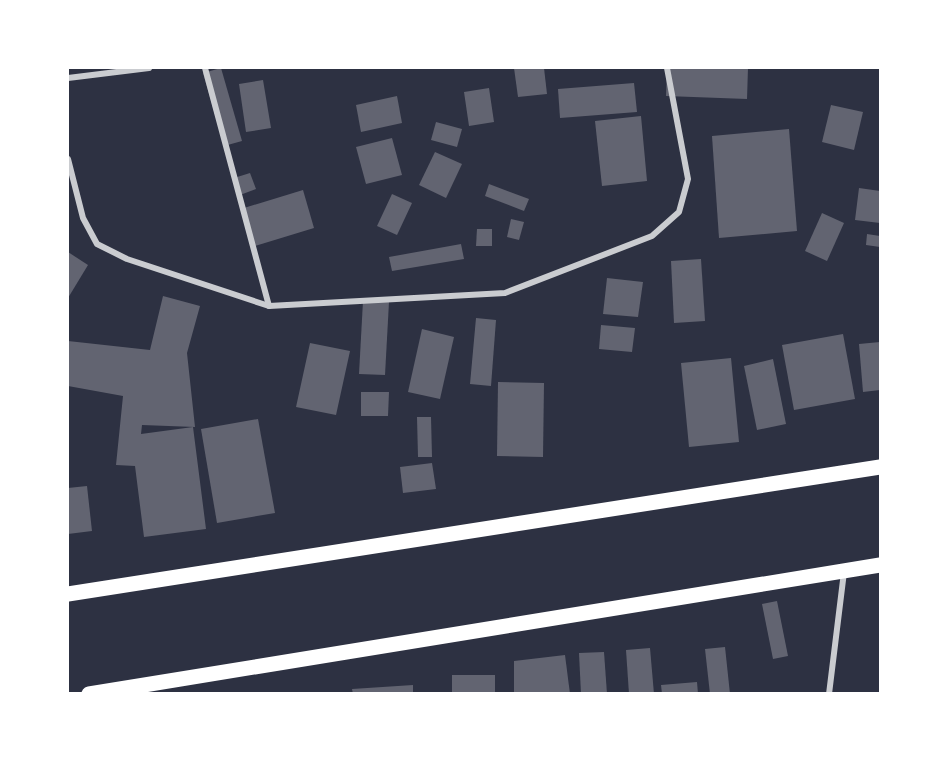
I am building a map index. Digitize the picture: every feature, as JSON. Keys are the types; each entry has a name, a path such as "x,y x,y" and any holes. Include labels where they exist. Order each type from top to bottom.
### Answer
{"main road":[{"path":"68,594 880,467"},
{"path":"88,693 880,565"}],"street":[{"path":"68,78 149,68"},
{"path":"205,68 269,306"},
{"path":"68,159 83,218 98,244 127,259 269,306 504,293 651,236 679,212 688,179 667,68"},
{"path":"829,693 844,571"}],"building":[{"path":"221,68 242,141 224,146 203,73"},
{"path":"514,68 544,68 547,94 518,97"},
{"path":"667,68 748,68 747,99 666,96"},
{"path":"263,80 271,128 246,132 239,84"},
{"path":"634,83 637,112 560,118 558,89"},
{"path":"489,88 494,122 469,126 464,92"},
{"path":"397,96 402,123 361,132 356,105"},
{"path":"831,105 863,112 854,150 822,142"},
{"path":"641,116 647,181 602,186 595,121"},
{"path":"436,122 462,129 457,147 431,140"},
{"path":"789,129 797,231 719,238 712,136"},
{"path":"392,138 402,175 366,184 356,147"},
{"path":"435,152 462,164 446,198 419,185"},
{"path":"250,173 256,189 240,195 234,178"},
{"path":"489,184 529,199 524,211 485,196"},
{"path":"859,188 880,191 880,223 855,220"},
{"path":"303,190 314,228 255,246 244,208"},
{"path":"392,194 412,203 397,235 377,226"},
{"path":"822,213 844,223 827,261 805,251"},
{"path":"511,219 524,222 519,240 507,237"},
{"path":"477,229 492,229 492,246 476,246"},
{"path":"867,234 880,236 880,247 866,245"},
{"path":"461,244 464,259 392,271 389,257"},
{"path":"68,252 88,265 68,298"},
{"path":"701,259 705,321 674,323 671,261"},
{"path":"607,278 643,282 638,317 603,314"},
{"path":"163,296 200,306 187,353 195,427 142,425 141,434 193,427 206,529 144,537 135,466 116,465 123,396 68,386 68,341 150,350"},
{"path":"363,301 389,302 385,375 359,374"},
{"path":"476,318 496,320 491,386 470,384"},
{"path":"601,325 635,328 632,352 599,349"},
{"path":"422,329 454,337 440,399 408,392"},
{"path":"843,334 855,399 794,410 782,345"},
{"path":"880,342 880,390 863,392 859,344"},
{"path":"310,343 350,351 336,415 296,407"},
{"path":"731,358 739,442 689,447 681,363"},
{"path":"773,359 786,424 757,430 744,366"},
{"path":"498,382 544,383 543,457 497,456"},
{"path":"361,392 389,392 388,416 361,416"},
{"path":"417,417 431,417 432,457 418,457"},
{"path":"258,419 275,513 217,523 201,429"},
{"path":"432,463 436,489 403,493 400,467"},
{"path":"87,486 92,531 68,534 68,488"},
{"path":"777,601 788,656 773,659 762,604"},
{"path":"725,647 730,694 710,694 705,649"},
{"path":"650,648 654,694 629,694 626,650"},
{"path":"604,652 607,694 581,694 579,653"},
{"path":"565,655 570,694 514,694 514,661"},
{"path":"452,675 495,675 495,694 452,694"},
{"path":"697,682 698,694 662,694 661,685"},
{"path":"413,685 413,694 353,694 352,689"}]}
